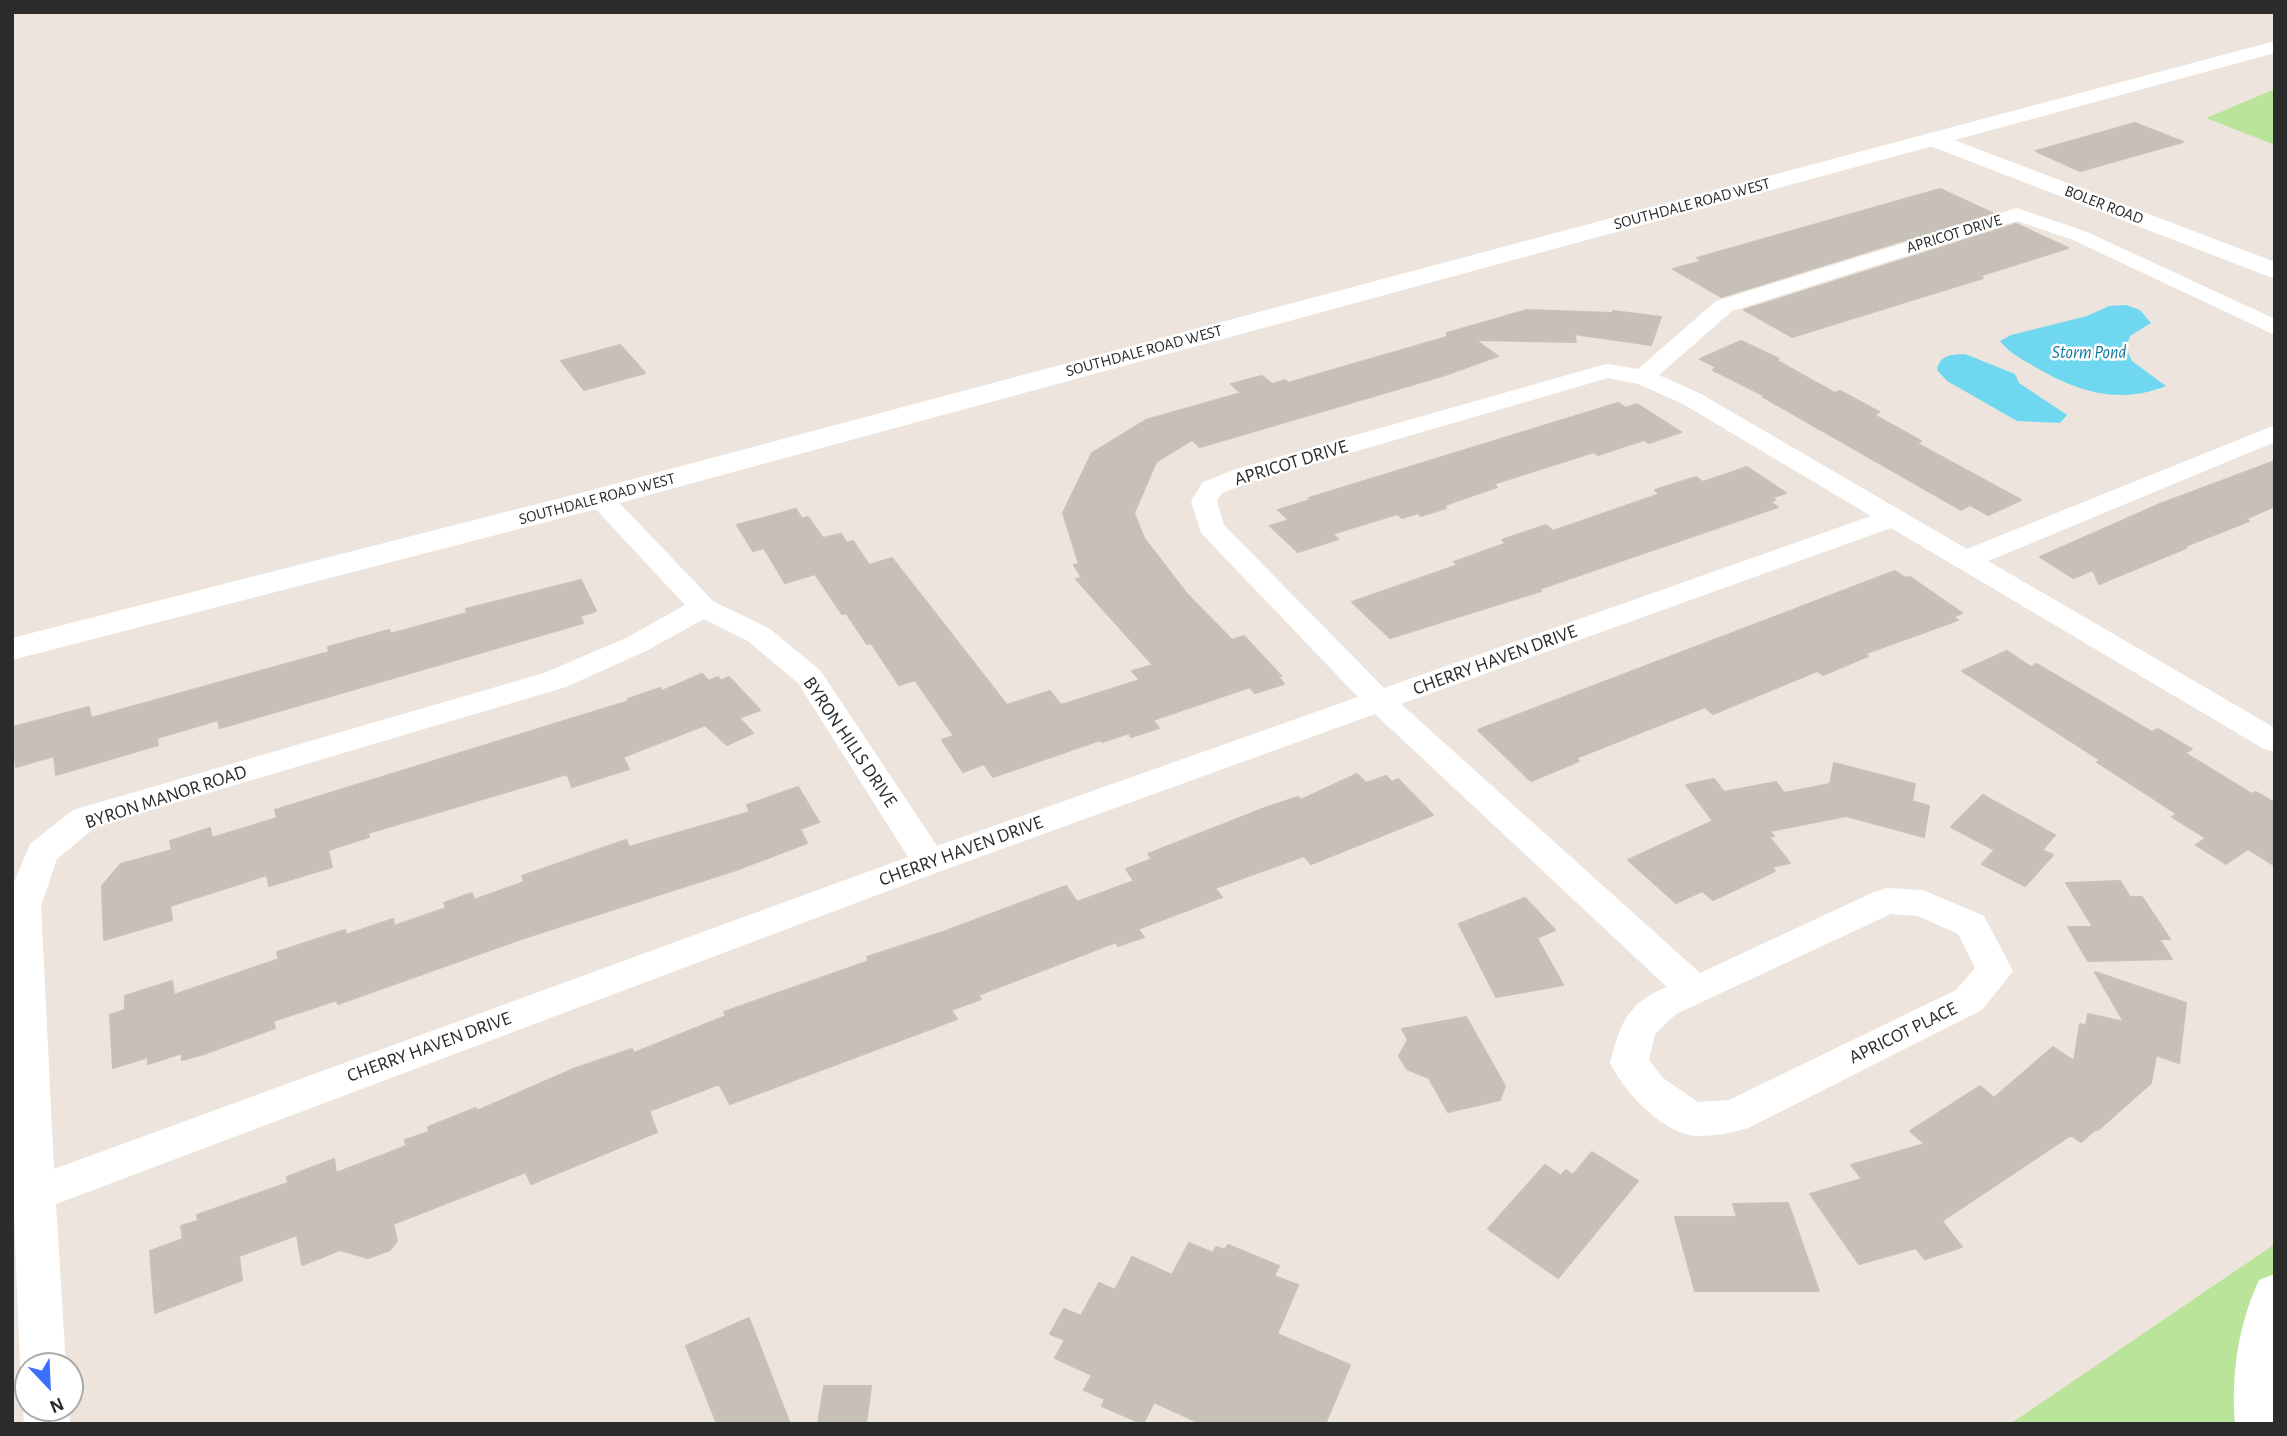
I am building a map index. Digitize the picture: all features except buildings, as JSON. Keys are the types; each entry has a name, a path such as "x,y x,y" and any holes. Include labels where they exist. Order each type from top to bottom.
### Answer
{"main road":[{"name":"SOUTHDALE ROAD WEST","path":"12,649 600,498 2275,47"},
{"name":"BOLER ROAD","path":"1933,139 2275,271"}],"street":[{"name":"APRICOT DRIVE","path":"1645,378 1651,368 1724,306 2017,214 2080,236 2275,328"},
{"name":"APRICOT DRIVE","path":"1380,702 1211,527 1204,501 1212,488 1245,475 1607,371 1645,378 1692,399 2275,741"},
{"path":"1965,560 2275,433"},
{"name":"BYRON HILLS DRIVE","path":"600,498 703,607 759,635 809,677 929,862"},
{"name":"CHERRY HAVEN DRIVE","path":"34,1194 929,862 1892,518"},
{"name":"BYRON MANOR ROAD","path":"42,1352 23,906 41,853 85,818 555,680 637,644 703,607"},
{"path":"1380,702 1696,991"},
{"name":"APRICOT PLACE","path":"1887,901 1923,903 1971,925 1995,971 1969,1000 1734,1116 1691,1119 1649,1089 1629,1063 1638,1027 1663,1004 1696,991 1887,901"},
{"path":"2258,1424 2255,1395 2264,1322 2275,1294"}],"green space":[{"path":"2275,89 2275,145 2206,118"},
{"path":"2275,1244 2275,1424 2010,1424"}],"water":[{"name":"Storm Pond","path":"2126,305 2140,310 2151,323 2130,336 2126,348 2132,361 2166,386 2131,395 2083,389 2035,367 2000,341 2011,335 2087,316 2109,306"},
{"name":"Storm Pond","path":"1965,354 2015,374 2019,383 2067,415 2060,423 2017,421 1947,381 1937,370 1938,365 1947,356"}]}
